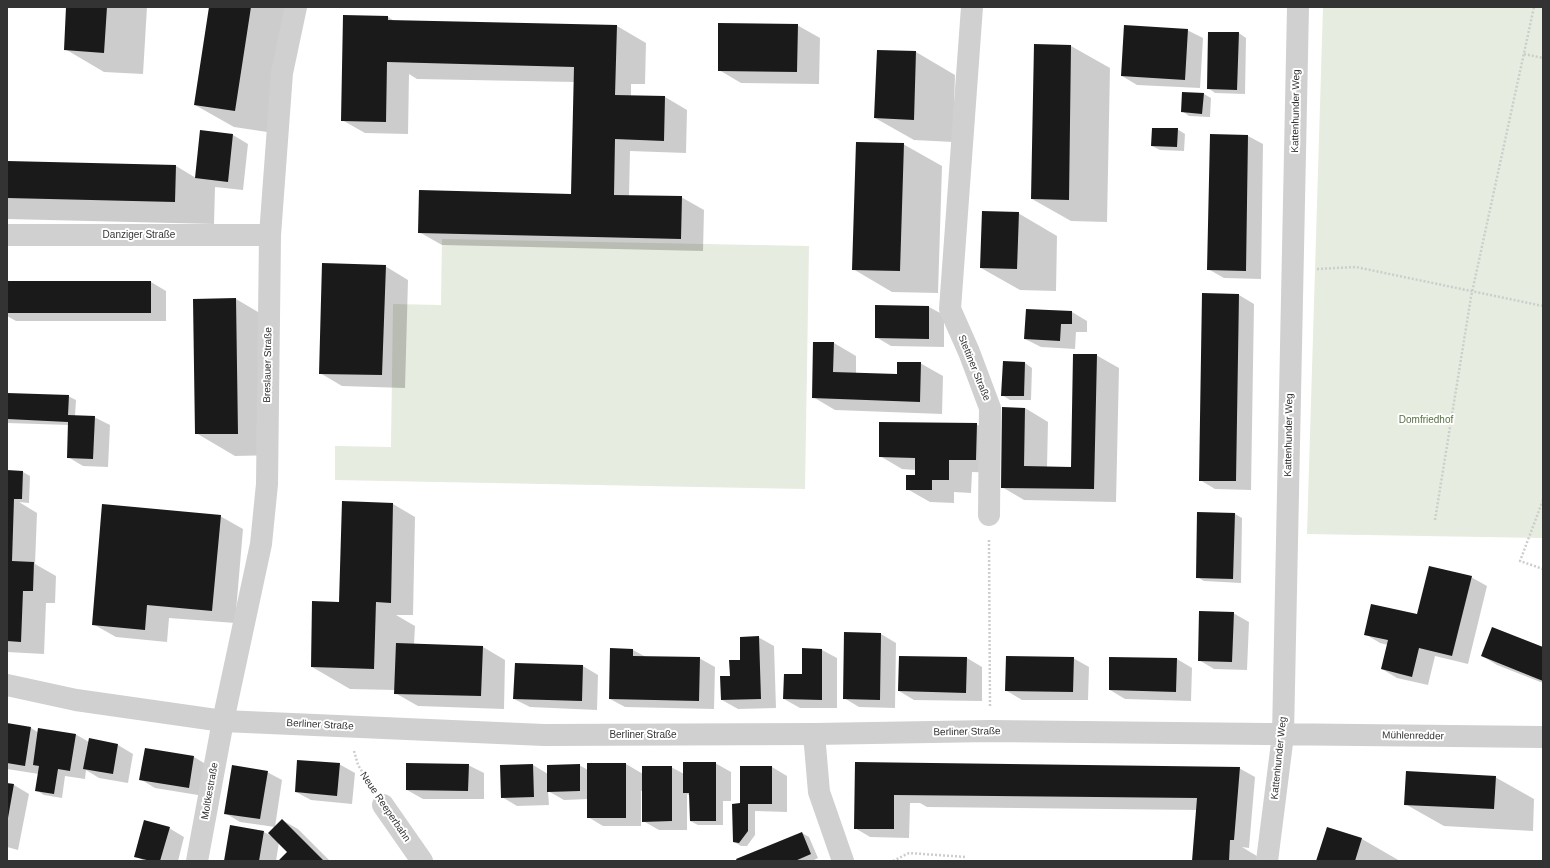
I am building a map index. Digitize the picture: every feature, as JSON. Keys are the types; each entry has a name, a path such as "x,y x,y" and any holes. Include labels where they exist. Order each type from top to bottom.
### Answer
{"street":[{"name":"Breslauer Straße","path":"223,721 261,544 267,484 270,235 282,73 296,7"},
{"name":"Stettiner Straße","path":"972,7 950,309 969,352 990,408 989,515"},
{"name":"Kattenhunder Weg","path":"1267,861 1283,735 1298,7"},
{"name":"Danziger Straße","path":"7,235 270,235"},
{"name":"Berliner Straße","path":"7,685 76,700 223,721 544,735 814,734 990,731 1283,735"},
{"name":"Moltkestraße","path":"197,861 223,721"},
{"path":"814,734 819,792 843,861"},
{"name":"Mühlenredder","path":"1283,735 1543,737"},
{"name":"Neue Reeperbahn","path":"383,805 422,861"}],"path":[{"path":"1435,520 1473,291 1534,7"},
{"path":"1524,54 1543,58"},
{"path":"1293,271 1356,267 1543,306"},
{"path":"1543,500 1520,561 1543,568"},
{"path":"989,515 990,731"},
{"name":"Neue Reeperbahn","path":"348,727 358,766 383,805"},
{"path":"893,861 909,853 966,857"}],"green space":[{"name":"Domfriedhof","path":"1323,7 1543,7 1543,538 1307,534"},
{"path":"442,239 809,246 805,489 335,480 335,446 391,447 393,304 441,305"}],"building":[{"path":"66,7 107,7 104,53 64,50"},
{"path":"209,7 251,7 235,111 194,105"},
{"path":"343,15 388,16 388,20 617,25 615,95 665,96 664,141 615,139 614,195 682,196 681,239 418,233 419,190 571,194 574,67 387,62 386,122 341,121"},
{"path":"718,23 798,24 797,72 718,71"},
{"path":"1124,25 1188,29 1185,80 1121,76"},
{"path":"1208,32 1239,32 1237,90 1207,89"},
{"path":"1034,44 1071,45 1069,200 1031,199"},
{"path":"877,50 916,51 914,120 874,118"},
{"path":"1182,92 1204,93 1202,114 1181,112"},
{"path":"1152,128 1178,128 1177,147 1151,146"},
{"path":"200,130 233,134 228,182 195,178"},
{"path":"1210,134 1248,135 1246,271 1207,270"},
{"path":"856,142 904,143 900,271 852,270"},
{"path":"7,161 176,165 175,202 7,198"},
{"path":"982,211 1019,212 1017,269 980,268"},
{"path":"322,263 386,265 382,375 319,374"},
{"path":"7,281 151,281 151,313 7,313"},
{"path":"1202,293 1239,294 1236,481 1199,481"},
{"path":"236,298 238,434 195,434 193,299"},
{"path":"875,305 929,306 929,339 875,338"},
{"path":"1026,309 1072,311 1072,324 1061,324 1060,341 1024,339"},
{"path":"813,342 834,342 833,372 897,374 897,362 921,362 920,402 812,398"},
{"path":"1073,354 1097,354 1094,489 1001,488 1002,407 1025,408 1024,466 1071,467"},
{"path":"1003,361 1025,362 1024,396 1001,396"},
{"path":"7,393 69,395 68,415 95,416 93,459 67,458 68,422 7,419"},
{"path":"879,422 977,423 976,460 949,460 949,480 932,480 932,490 906,490 906,475 915,475 915,458 879,457"},
{"path":"7,470 23,471 22,499 14,499 12,561 34,562 33,591 23,591 21,642 7,641"},
{"path":"342,501 393,503 391,603 376,602 374,669 311,667 312,601 339,602"},
{"path":"102,504 221,515 212,611 147,605 145,630 92,625"},
{"path":"1197,512 1235,513 1233,579 1196,578"},
{"path":"1429,566 1472,576 1452,656 1419,648 1412,677 1381,669 1388,640 1364,635 1371,604 1417,614"},
{"path":"1199,611 1234,612 1232,662 1198,661"},
{"path":"1492,627 1543,647 1543,681 1481,656"},
{"path":"844,632 881,633 880,700 843,699"},
{"path":"759,636 761,699 721,700 720,676 730,676 729,660 740,660 740,637"},
{"path":"396,643 483,646 481,696 394,694"},
{"path":"610,648 633,649 633,656 700,657 699,701 609,699"},
{"path":"802,648 822,649 822,700 783,699 784,674 802,674"},
{"path":"899,656 967,657 966,693 898,691"},
{"path":"1006,656 1074,657 1073,692 1005,691"},
{"path":"1109,657 1177,658 1176,692 1109,690"},
{"path":"515,663 583,665 582,701 513,699"},
{"path":"7,723 31,727 25,766 7,763"},
{"path":"38,728 76,734 70,771 58,769 54,794 35,791 39,766 33,765"},
{"path":"89,738 118,744 113,774 83,769"},
{"path":"145,748 194,756 189,788 139,780"},
{"path":"297,760 340,763 337,796 295,792"},
{"path":"683,762 716,762 716,821 690,821 689,793 683,793"},
{"path":"855,762 1240,767 1234,840 1230,840 1229,861 1192,861 1197,798 894,795 894,829 854,829"},
{"path":"406,763 469,764 468,791 406,790"},
{"path":"587,763 626,763 626,818 587,818"},
{"path":"533,764 534,797 501,798 500,765"},
{"path":"580,764 580,791 547,792 547,765"},
{"path":"232,765 268,771 260,819 224,814"},
{"path":"642,766 672,766 672,821 642,822"},
{"path":"740,766 772,766 772,804 748,804 748,831 739,843 733,842 732,804 740,803"},
{"path":"1406,771 1496,776 1494,809 1404,805"},
{"path":"7,783 14,784 8,818 7,818"},
{"path":"282,819 324,861 278,861 287,852 268,833"},
{"path":"144,820 170,827 160,861 151,861 134,857"},
{"path":"230,825 264,831 259,861 224,861"},
{"path":"1327,827 1362,838 1355,861 1316,861"},
{"path":"802,832 811,854 795,861 737,861 736,859"}]}
